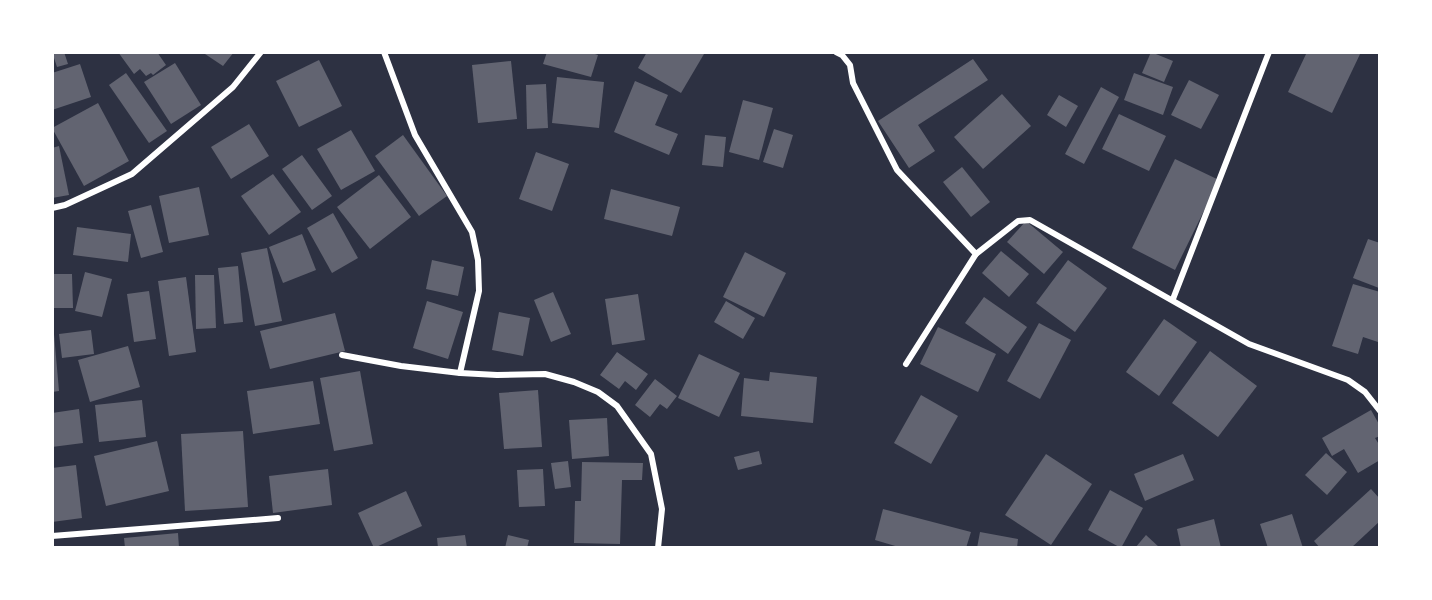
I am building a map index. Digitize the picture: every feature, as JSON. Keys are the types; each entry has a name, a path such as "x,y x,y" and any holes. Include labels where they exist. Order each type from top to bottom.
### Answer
{"street":[{"path":"52,208 65,205 132,174 233,87 261,52"},
{"path":"384,52 415,135 449,189 472,232 478,260 479,291 460,373"},
{"path":"836,52 842,55 850,65 853,83 897,170 976,254"},
{"path":"1173,300 1269,52"},
{"path":"906,364 976,254 1018,221 1030,220 1250,344 1348,380 1365,392 1380,411"},
{"path":"342,355 401,366 460,373 545,374 590,389 617,406 651,454 662,509 658,548"},
{"path":"52,536 278,518"}],"building":[{"path":"52,52 64,52 68,64 57,67"},
{"path":"118,52 157,52 166,65 153,75 151,73 146,76 140,69 134,74"},
{"path":"202,52 234,52 223,66"},
{"path":"547,52 589,52 598,55 591,77 543,64"},
{"path":"647,52 701,52 704,54 681,93 638,68"},
{"path":"1151,52 1173,61 1164,82 1142,73"},
{"path":"1307,52 1361,52 1332,113 1288,92"},
{"path":"973,59 988,80 918,125 935,151 909,168 878,121"},
{"path":"319,60 342,106 299,127 276,81"},
{"path":"511,61 517,119 478,123 472,65"},
{"path":"175,63 201,105 171,124 144,82"},
{"path":"80,64 91,97 52,110 52,73"},
{"path":"126,73 167,131 149,143 109,85"},
{"path":"1134,73 1173,87 1163,115 1124,100"},
{"path":"557,77 604,82 599,128 552,123"},
{"path":"1189,80 1219,95 1201,129 1171,115"},
{"path":"635,81 668,95 655,125 678,134 669,155 614,132"},
{"path":"546,84 548,128 527,129 526,85"},
{"path":"1101,87 1119,97 1084,164 1065,154"},
{"path":"1002,94 1031,126 983,169 954,137"},
{"path":"1059,95 1078,106 1066,127 1047,115"},
{"path":"743,100 773,108 759,160 729,152"},
{"path":"98,103 129,161 84,186 52,128"},
{"path":"1119,114 1166,136 1149,171 1102,149"},
{"path":"249,124 269,156 231,179 211,147"},
{"path":"774,129 793,135 783,168 763,162"},
{"path":"351,130 375,171 341,190 317,149"},
{"path":"403,135 447,196 419,216 375,156"},
{"path":"705,135 726,137 723,167 702,165"},
{"path":"59,146 69,195 52,198 52,148"},
{"path":"536,152 569,164 552,211 519,199"},
{"path":"302,155 332,196 312,210 282,169"},
{"path":"1175,159 1219,180 1175,270 1132,248"},
{"path":"962,167 990,202 971,217 943,182"},
{"path":"273,174 301,212 269,235 241,196"},
{"path":"379,175 411,217 370,249 337,207"},
{"path":"199,187 209,235 169,243 159,196"},
{"path":"611,189 680,207 672,236 604,219"},
{"path":"151,205 163,252 141,258 128,211"},
{"path":"333,213 358,258 332,273 307,228"},
{"path":"1026,221 1063,252 1044,274 1007,242"},
{"path":"77,227 131,234 128,262 73,255"},
{"path":"302,234 316,270 283,283 269,247"},
{"path":"1368,239 1380,243 1379,288 1353,278"},
{"path":"267,248 282,321 255,326 241,253"},
{"path":"1001,251 1029,274 1009,297 982,273"},
{"path":"745,252 786,273 764,317 723,297"},
{"path":"432,260 464,267 458,296 426,289"},
{"path":"1068,260 1107,288 1075,332 1036,303"},
{"path":"238,266 243,322 224,324 218,268"},
{"path":"85,272 112,279 102,317 75,311"},
{"path":"52,274 72,274 73,308 52,308"},
{"path":"195,275 214,275 216,328 196,329"},
{"path":"186,277 196,352 169,356 158,281"},
{"path":"1353,284 1380,292 1380,337 1378,342 1363,337 1358,354 1332,346"},
{"path":"149,291 156,339 134,342 127,294"},
{"path":"553,292 571,334 551,342 534,300"},
{"path":"638,294 645,340 612,345 605,299"},
{"path":"984,297 1027,327 1008,354 965,323"},
{"path":"427,301 463,312 448,359 413,348"},
{"path":"726,301 755,318 743,339 714,322"},
{"path":"499,312 530,318 523,356 492,350"},
{"path":"335,313 345,351 270,369 260,331"},
{"path":"1164,319 1197,342 1159,396 1126,372"},
{"path":"1039,323 1071,340 1040,399 1007,381"},
{"path":"938,327 996,354 978,392 920,364"},
{"path":"91,330 94,354 62,358 59,334"},
{"path":"54,334 59,391 52,392 52,335"},
{"path":"128,346 140,387 90,402 78,360"},
{"path":"1210,351 1257,386 1218,437 1172,403"},
{"path":"617,352 648,374 636,390 625,381 619,389 600,375"},
{"path":"699,354 740,373 719,417 678,398"},
{"path":"360,371 373,444 334,451 320,378"},
{"path":"770,372 817,377 813,423 741,416 744,378 769,381"},
{"path":"655,379 677,396 667,409 660,404 650,417 635,405"},
{"path":"313,381 320,424 253,434 247,391"},
{"path":"538,390 542,447 504,449 499,393"},
{"path":"921,395 958,416 931,464 894,443"},
{"path":"142,400 146,437 99,442 95,405"},
{"path":"79,409 83,443 52,447 52,413"},
{"path":"1371,410 1380,426 1380,436 1375,438 1380,446 1380,460 1358,473 1344,449 1332,456 1322,438"},
{"path":"607,418 609,456 572,459 569,420"},
{"path":"243,431 248,507 185,511 181,434"},
{"path":"157,441 169,491 106,506 94,456"},
{"path":"759,451 762,464 738,470 734,457"},
{"path":"1326,453 1347,472 1327,495 1305,475"},
{"path":"1046,454 1092,484 1051,545 1005,515"},
{"path":"1183,454 1194,480 1145,501 1134,474"},
{"path":"568,461 571,487 555,489 551,463"},
{"path":"582,462 643,463 642,480 622,480 620,544 574,543 575,501 581,501"},
{"path":"76,465 82,518 52,522 52,468"},
{"path":"328,469 332,505 273,513 269,476"},
{"path":"543,469 545,506 519,507 517,470"},
{"path":"1371,489 1380,499 1380,521 1351,548 1320,548 1314,541"},
{"path":"1110,490 1143,508 1121,548 1088,530"},
{"path":"406,491 422,526 374,548 358,513"},
{"path":"883,509 971,532 966,548 902,548 875,540"},
{"path":"1292,514 1303,548 1268,548 1260,524"},
{"path":"1214,519 1221,548 1181,548 1177,529"},
{"path":"980,532 1018,539 1017,548 977,548"},
{"path":"178,533 179,548 125,548 124,538"},
{"path":"465,535 467,548 438,548 437,538"},
{"path":"508,535 529,540 527,548 505,548"},
{"path":"1146,535 1160,548 1135,548"}]}
